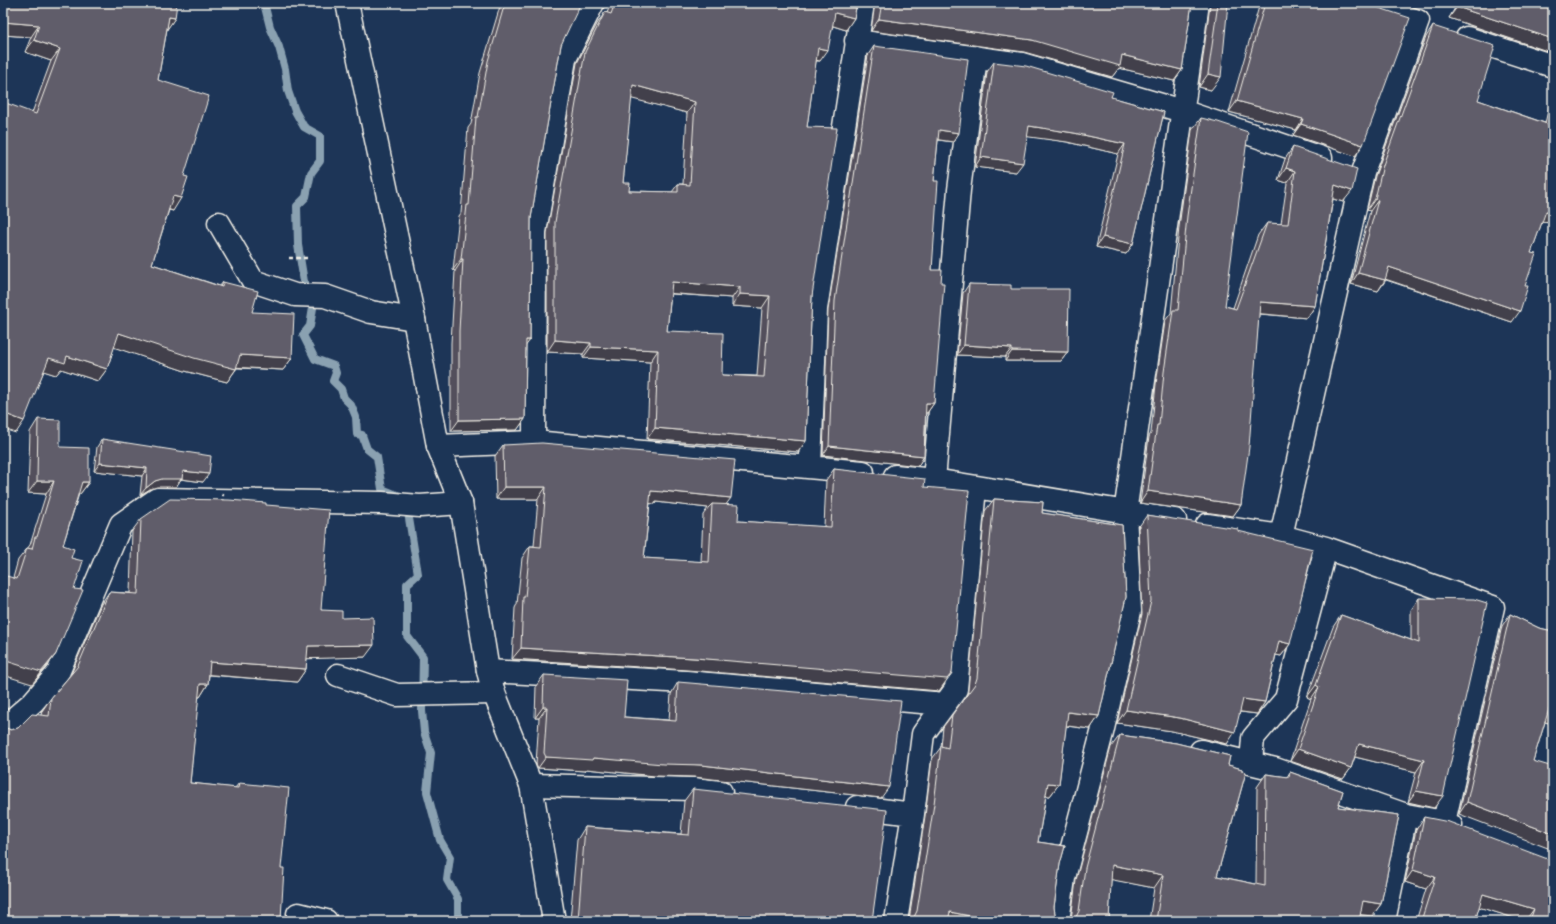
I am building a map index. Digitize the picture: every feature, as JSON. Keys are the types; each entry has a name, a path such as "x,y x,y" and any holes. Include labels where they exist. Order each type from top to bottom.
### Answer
{"street":[{"path":"347,3 414,319 438,446 461,503 488,671 494,693 531,785 554,921"},
{"path":"534,442 535,232 565,59 593,3"},
{"path":"810,466 816,308 863,3"},
{"path":"1058,921 1064,878 1102,733 1130,610 1125,513 1198,3"},
{"path":"1362,3 1553,66"},
{"path":"1281,536 1350,168 1433,26"},
{"path":"856,41 1022,64 1182,111 1350,168"},
{"path":"934,480 959,190 976,57"},
{"path":"219,223 253,281 295,295 325,296 371,312 414,319"},
{"path":"438,446 534,442 810,466 934,480 1125,513 1281,536 1326,548 1493,607 1513,617"},
{"path":"896,921 913,814 923,734 956,689 975,488"},
{"path":"3,730 33,702 58,673 121,524 157,499 382,503 410,506 461,503"},
{"path":"1251,763 1252,738 1286,699 1326,548"},
{"path":"1444,822 1493,607"},
{"path":"488,671 686,682 945,704"},
{"path":"338,675 397,695 456,695 494,693"},
{"path":"1102,733 1124,737"},
{"path":"1185,747 1275,769 1406,815 1444,822 1473,833"},
{"path":"531,785 693,789 740,795"},
{"path":"835,805 913,814"},
{"path":"1384,921 1406,815"},
{"path":"298,914 326,921"}],"path":[{"path":"289,258 309,258"},
{"path":"222,507 223,494"}],"building":[{"path":"3,3 177,3 175,18 169,17 158,80 209,96 184,176 188,177 181,198 173,196 152,264 222,287 223,282 258,291 252,312 294,314 292,358 240,355 236,369 194,358 119,333 107,369 67,356 65,363 49,358 24,421 3,413 3,102 36,114 60,49 34,40 39,25 3,22"},
{"path":"505,3 574,3 580,5 561,45 531,218 530,340 526,340 525,419 459,420 459,331 463,259 461,259 467,205 469,205 476,117 478,117 488,61"},
{"path":"615,3 857,3 854,18 835,13 828,50 818,48 807,127 837,128 812,296 806,441 655,428 658,350 591,347 591,343 555,340 555,222 585,52 605,12 611,14","holes":["633,85 695,102 690,185 678,184 678,192 629,191 630,183 623,183","672,282 740,287 740,294 770,296 764,377 722,375 723,333 667,331"]},
{"path":"882,3 1192,3 1182,70 1122,55 1120,66 1032,40 879,19"},
{"path":"1218,3 1228,3 1221,77 1208,74"},
{"path":"1265,3 1364,3 1410,18 1363,145 1301,124 1303,119 1237,101"},
{"path":"1459,3 1553,3 1553,39 1457,7"},
{"path":"1433,26 1495,46 1478,100 1550,125 1553,112 1553,212 1546,211 1531,253 1536,254 1525,286 1528,286 1520,311 1389,267 1385,280 1358,273 1378,200 1375,199 1383,165"},
{"path":"874,46 968,59 959,133 939,130 934,181 938,181 932,270 942,270 941,283 944,283 934,403 926,403 924,456 829,446 835,301"},
{"path":"994,62 1026,66 1113,92 1111,97 1164,112 1133,244 1103,237 1125,144 1074,133 1029,126 1023,163 981,157"},
{"path":"1201,118 1248,132 1225,306 1236,309 1267,223 1288,224 1295,171 1286,168 1293,147 1357,169 1352,191 1335,185 1315,306 1260,302 1249,447 1241,505 1148,491 1157,425 1159,425 1164,372 1173,310 1178,310 1187,216"},
{"path":"969,284 1011,285 1011,289 1069,289 1068,352 1012,351 1012,348 964,345"},
{"path":"38,419 60,420 60,447 89,448 89,482 82,482 63,545 74,549 71,558 83,561 74,589 83,590 56,654 41,672 3,660 3,575 17,579 27,548 32,549 35,537 37,537 54,481 37,481"},
{"path":"102,439 211,456 209,474 183,471 182,479 162,479 155,481 146,488 147,468 100,463"},
{"path":"542,443 735,460 731,498 651,491 644,558 709,562 712,504 739,505 738,521 831,527 834,469 925,479 924,487 969,491 952,673 947,679 695,658 521,648 523,597 525,597 530,546 541,547 546,487 504,487 503,445"},
{"path":"170,499 229,500 266,503 266,505 329,510 321,610 342,611 342,618 373,617 374,645 308,646 306,669 210,662 208,684 200,684 190,783 238,788 239,783 289,788 281,868 284,868 281,919 231,917 230,921 3,921 3,726 11,730 18,728 32,714 49,716 51,698 78,666 109,592 138,594 141,519"},
{"path":"994,499 1043,502 1042,513 1122,525 1126,597 1099,716 1068,712 1059,784 1048,783 1038,842 1065,846 1060,864 1054,907 1055,914 1059,919 1065,921 994,921 950,912 948,921 906,921 914,917 917,911 934,804 941,746 948,748 952,715 975,684 977,678"},
{"path":"1147,515 1238,529 1238,531 1313,549 1290,644 1279,641 1265,702 1243,699 1235,732 1180,718 1126,710 1151,601"},
{"path":"1419,598 1474,599 1487,603 1443,796 1416,791 1424,760 1359,744 1351,768 1298,749 1319,687 1316,685 1341,615 1419,643"},
{"path":"1510,614 1539,628 1553,631 1553,710 1549,709 1533,761 1553,767 1553,834 1467,802"},
{"path":"544,675 627,680 624,717 676,721 678,682 901,701 889,787 702,765 663,764 593,758 592,760 546,757 544,753 547,707 543,707"},
{"path":"1120,735 1176,743 1230,756 1228,765 1242,769 1242,771 1246,772 1217,876 1265,886 1266,774 1289,777 1290,772 1343,791 1338,807 1399,815 1381,904 1363,901 1359,921 1156,921 1163,875 1112,865 1109,921 1065,921 1076,917 1079,911 1085,868"},
{"path":"693,789 887,810 872,921 578,921 585,827 689,835"},
{"path":"1424,817 1449,822 1553,861 1553,921 1532,921 1530,920 1534,909 1483,894 1475,921 1421,921 1435,877 1413,870"}],"waterway":[{"path":"264,3 270,27 279,47 285,69 288,91 295,111 304,127 320,136 320,161 311,173 306,197 297,206 298,245 305,288 313,308 310,326 303,335 315,359 334,366 336,373 333,381 341,389 344,398 351,405 356,417 357,434 362,435 367,449 377,457 382,489 399,496"},
{"path":"407,506 418,574 407,584 407,636 423,657 422,711 424,732 431,753 427,792 440,840 450,857 447,880 458,899 458,921"}]}
